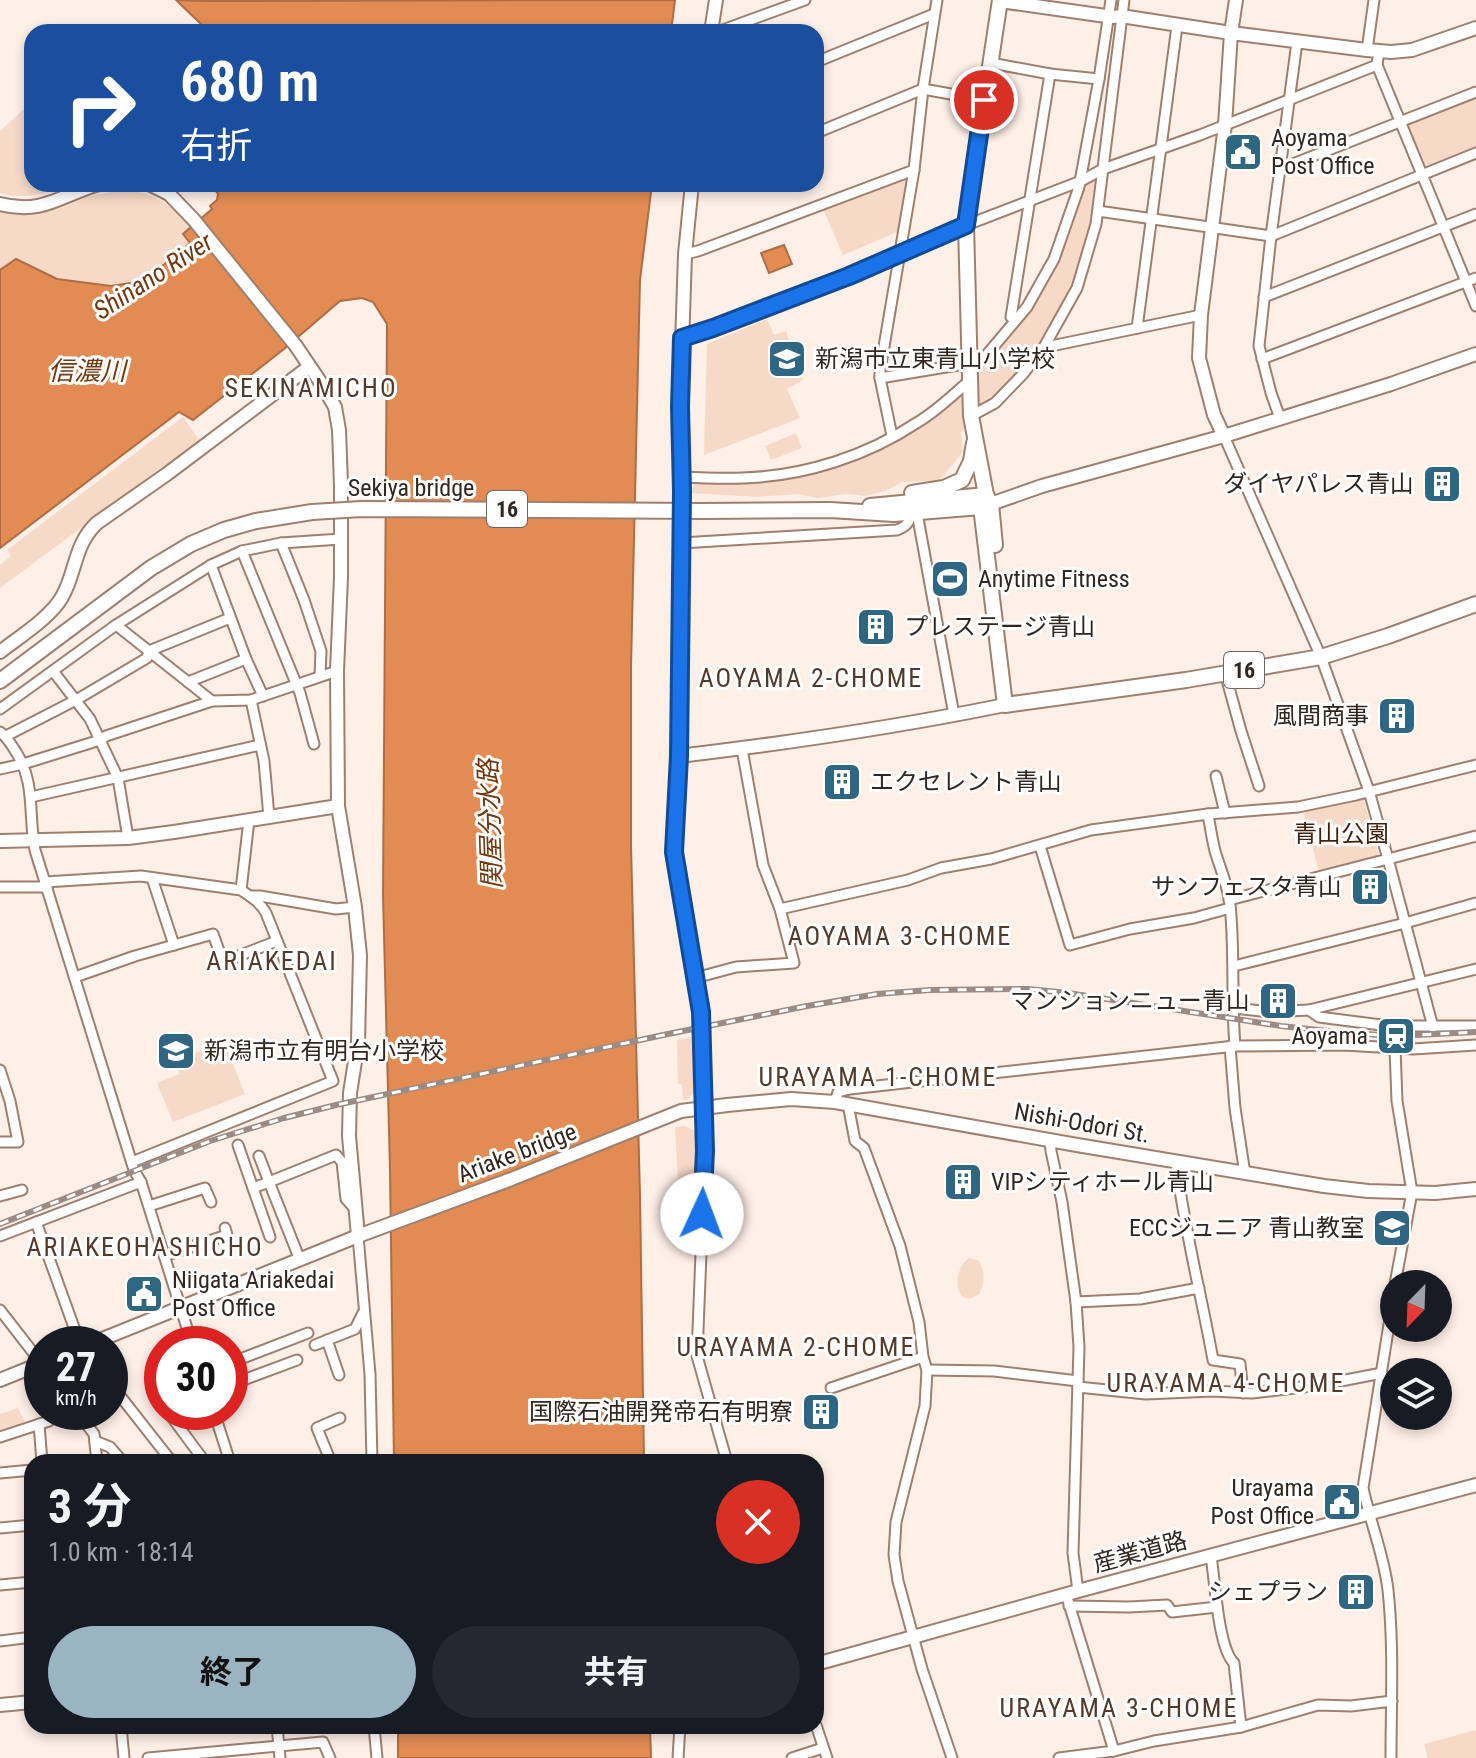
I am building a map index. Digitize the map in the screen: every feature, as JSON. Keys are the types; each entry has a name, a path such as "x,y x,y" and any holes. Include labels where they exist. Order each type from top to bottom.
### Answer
{"main road":[{"path":"1000,0 966,225 971,416 986,502 1008,705"},
{"path":"866,506 898,495 944,488 962,480 971,461 976,434"},
{"name":"16","path":"830,510 986,502"},
{"name":"16","path":"830,510 914,513 986,502"},
{"name":"Sekiya bridge","path":"0,681 151,568 191,544 256,521 312,512 362,509 830,510"},
{"name":"16","path":"1008,705 1321,657 1476,604"}],"street":[{"path":"712,24 716,0"},
{"path":"739,24 805,0"},
{"path":"892,436 880,378 914,170 937,0"},
{"path":"1000,0 1373,51 1412,50 1476,28"},
{"path":"971,416 995,403 1023,374 1047,343 1077,288 1096,224 1103,169 1115,17 1111,0"},
{"path":"880,378 984,358 1037,292 1054,259 1081,181 1099,79 1115,17 1124,0"},
{"path":"1236,0 1225,125 1201,315 1199,358 1214,415 1321,657 1369,791 1433,1027"},
{"path":"1374,0 1373,51 1377,65 1443,227 1471,280 1476,306"},
{"path":"824,59 934,14"},
{"path":"1137,328 1177,26"},
{"path":"1280,418 1259,346 1297,42"},
{"path":"991,63 1099,79"},
{"path":"682,338 849,276 966,225 1081,181 1103,169 1161,150 1377,65"},
{"path":"1015,321 1011,317 1050,74"},
{"path":"824,130 923,89 984,100"},
{"path":"1280,169 1476,92"},
{"path":"1098,211 1271,236 1476,153"},
{"path":"685,254 914,170"},
{"path":"0,204 37,207 80,192"},
{"path":"165,192 194,220 296,346 335,407 339,430 338,806 360,955 358,1042 350,1093 349,1136 355,1209 363,1235 372,1454"},
{"path":"691,192 685,254 680,407 679,756 674,852 701,1012 705,1151 697,1356 725,1454"},
{"path":"1264,297 1476,214"},
{"path":"1262,359 1471,280"},
{"path":"1047,343 1051,346 1201,315"},
{"path":"986,502 1224,436 1476,354"},
{"path":"0,652 59,603 83,539 97,523 309,367"},
{"path":"681,477 743,478 796,472 847,458 872,448 926,417 971,379"},
{"path":"681,543 897,530 906,526 914,513"},
{"path":"914,513 954,715"},
{"path":"0,709 116,625 211,565 242,551 281,543 341,539"},
{"path":"281,543 321,651 320,676"},
{"path":"242,551 296,685 314,744"},
{"path":"211,565 263,696"},
{"path":"149,651 230,618"},
{"path":"116,625 212,701"},
{"path":"149,651 147,658 76,700 3,734 23,764 31,797 33,840 46,885 134,1170 141,1182 187,1326"},
{"path":"188,682 246,659"},
{"path":"53,671 90,719 118,778 128,838"},
{"path":"0,769 100,740 212,701 251,700 337,671"},
{"path":"1225,673 1259,786"},
{"path":"251,700 266,773 269,817"},
{"path":"679,756 742,749 1008,705"},
{"path":"31,797 260,745"},
{"path":"695,978 736,967 794,963 780,909 763,865 742,749"},
{"path":"780,909 908,880 941,868 991,859 1091,830 1208,814 1298,807 1476,765"},
{"path":"1216,776 1225,813"},
{"path":"0,841 128,838 338,806"},
{"path":"1208,814 1230,904 1234,966 1232,1046 1235,1108 1245,1174"},
{"path":"241,890 249,820"},
{"path":"1040,846 1070,945 1130,929 1194,918 1230,904 1476,836"},
{"path":"0,887 141,876 241,890 260,904 266,913 333,1081 132,1162"},
{"path":"152,878 174,945"},
{"path":"251,896 336,909 355,907"},
{"path":"1234,966 1476,903"},
{"path":"75,977 213,934 223,962 277,941"},
{"path":"1234,1008 1270,1012 1309,1010 1476,969"},
{"path":"1309,1010 1319,1017 1365,1024 1476,1026"},
{"path":"952,1758 922,1669 894,1555 896,1522 925,1406 927,1370 919,1322 900,1246 864,1148 855,1141 838,1092 1232,1046 1344,1045 1413,1049 1476,1045"},
{"path":"1395,1048 1397,1101 1412,1192 1398,1270"},
{"path":"0,1070 18,1142 0,1142"},
{"name":"Nishi-Odori St.","path":"681,1111 791,1099 841,1103 1245,1174 1368,1191 1435,1193 1476,1189"},
{"name":"Ariake bridge","path":"363,1235 681,1111"},
{"path":"1050,1140 1076,1302 1079,1347 1071,1597 1114,1751"},
{"path":"238,1145 270,1237"},
{"path":"253,1188 336,1155 342,1162 346,1199 355,1209"},
{"path":"259,1156 300,1260"},
{"path":"1176,1162 1181,1206 1213,1360 1240,1364 1243,1393"},
{"path":"0,1236 141,1182"},
{"path":"149,1206 205,1188 211,1202"},
{"path":"0,1196 22,1190"},
{"path":"36,1222 74,1326"},
{"path":"164,1256 227,1235 225,1228"},
{"path":"128,1329 363,1235"},
{"path":"1076,1302 1140,1299 1199,1288"},
{"path":"315,1345 355,1329 364,1310"},
{"path":"0,1311 24,1341"},
{"path":"248,1356 308,1333"},
{"path":"327,1340 339,1375"},
{"path":"831,1388 923,1357"},
{"path":"248,1378 297,1360"},
{"path":"927,1370 994,1371 1146,1394 1243,1393 1320,1385 1380,1373"},
{"path":"0,1380 24,1371"},
{"path":"1380,1385 1363,1488 1381,1550 1388,1588 1392,1636 1391,1758"},
{"path":"128,1406 166,1454"},
{"path":"328,1454 317,1428 340,1418"},
{"path":"0,1437 24,1429"},
{"path":"39,1430 41,1454"},
{"path":"91,1430 96,1454"},
{"path":"181,1430 199,1454"},
{"path":"220,1430 227,1454"},
{"path":"95,1441 110,1447 116,1454"},
{"path":"0,1473 24,1471"},
{"name":"産業道路","path":"824,1662 1476,1485"},
{"path":"0,1528 24,1526"},
{"path":"1211,1556 1227,1656 1234,1663 1241,1727"},
{"path":"0,1585 24,1583"},
{"path":"1071,1597 1129,1607 1167,1605 1172,1612 1217,1607"},
{"path":"0,1641 24,1638"},
{"path":"1059,1758 1241,1727 1318,1705 1351,1706 1392,1701"},
{"path":"0,1705 24,1703"},
{"path":"122,1734 124,1758"},
{"path":"278,1734 280,1758"},
{"path":"375,1734 377,1758"},
{"path":"678,1758 680,1734"},
{"path":"148,1758 323,1742 330,1758"},
{"path":"792,1758 825,1753"}],"green space":[{"path":"1476,97 1476,149 1427,168 1421,166 1404,128 1407,124"},
{"path":"24,109 24,192 47,192 26,196 0,193 0,131"},
{"path":"908,177 897,232 843,255 823,209"},
{"path":"1099,180 1091,236 1052,328 996,398 961,432 963,452 939,481 902,482 885,491 865,496 846,494 817,498 799,494 756,497 691,493 695,480 743,479 847,459 956,396 1037,293 1082,184"},
{"path":"109,192 137,192 165,203 190,228 184,234 190,243 144,281 111,286 57,279 16,259 0,270 0,210 43,212"},
{"path":"767,319 774,335 786,331 803,380 787,389 800,418 704,455 707,344"},
{"path":"183,417 199,440 0,588 0,565 11,556 7,550"},
{"path":"796,433 802,448 771,460 765,446"},
{"name":"青山公園","path":"1363,796 1377,858 1319,872 1304,814 1306,810"},
{"path":"691,1037 695,1091 683,1100 682,1085 678,1083 677,1040"},
{"path":"224,1042 245,1094 173,1122 157,1083 180,1074 175,1061"},
{"path":"685,1126 697,1132 698,1201 689,1216 678,1181 675,1127"},
{"path":"969,1258 978,1260 982,1268 982,1286 979,1294 964,1298 958,1287 959,1271"},
{"path":"18,1408 24,1424 0,1433 0,1414"},
{"path":"1476,1730 1476,1758 1428,1758 1424,1744"}],"water":[{"path":"176,0 675,0 672,24 201,24"},
{"path":"216,192 651,192 640,280 631,667 631,846 644,1454 394,1454 383,895 387,324 373,302 362,298 340,301 193,420 179,412 0,548 0,270 16,259 57,279 111,286 144,281 190,243 183,234 212,209 210,206 217,200"},
{"path":"784,245 792,264 769,273 761,253"},
{"path":"398,1734 650,1734 651,1758 398,1758"}],"railway":[{"path":"0,1224 210,1141 284,1118 668,1034 877,994 1028,989 1337,1032 1396,1036 1476,1032"}],"place":[{"name":"Aoyama Post Office","path":"1243,152"},
{"name":"新潟市立東青山小学校","path":"787,359"},
{"name":"ダイヤパレス青山","path":"1442,484"},
{"name":"Anytime Fitness","path":"950,579"},
{"name":"プレステージ青山","path":"876,627"},
{"name":"風間商事","path":"1397,716"},
{"name":"エクセレント青山","path":"842,782"},
{"name":"サンフェスタ青山","path":"1370,887"},
{"name":"マンションニュー青山","path":"1278,1001"},
{"name":"Aoyama","path":"1396,1036"},
{"name":"新潟市立有明台小学校","path":"176,1051"},
{"name":"VIPシティホール青山","path":"963,1182"},
{"name":"ECCジュニア 青山教室","path":"1392,1228"},
{"name":"Niigata Ariakedai Post Office","path":"144,1294"},
{"name":"国際石油開発帝石有明寮","path":"821,1412"},
{"name":"Urayama Post Office","path":"1342,1502"},
{"name":"シェプラン","path":"1356,1592"}],"district":[{"name":"SEKINAMICHO","path":"311,388"},
{"name":"AOYAMA 2-CHOME","path":"811,678"},
{"name":"AOYAMA 3-CHOME","path":"900,936"},
{"name":"ARIAKEDAI","path":"272,961"},
{"name":"URAYAMA 1-CHOME","path":"878,1077"},
{"name":"ARIAKEOHASHICHO","path":"145,1247"},
{"name":"URAYAMA 2-CHOME","path":"796,1347"},
{"name":"URAYAMA 4-CHOME","path":"1226,1383"},
{"name":"URAYAMA 3-CHOME","path":"1119,1708"}],"route":[{"path":"702,1214 705,1151 701,1012 674,852 679,756 682,338 849,276 966,225 984,100"}],"water label":[{"name":"Shinano River","path":"153,276"},
{"name":"信濃川","path":"87,371"},
{"name":"関屋分水路","path":"490,824"}]}
